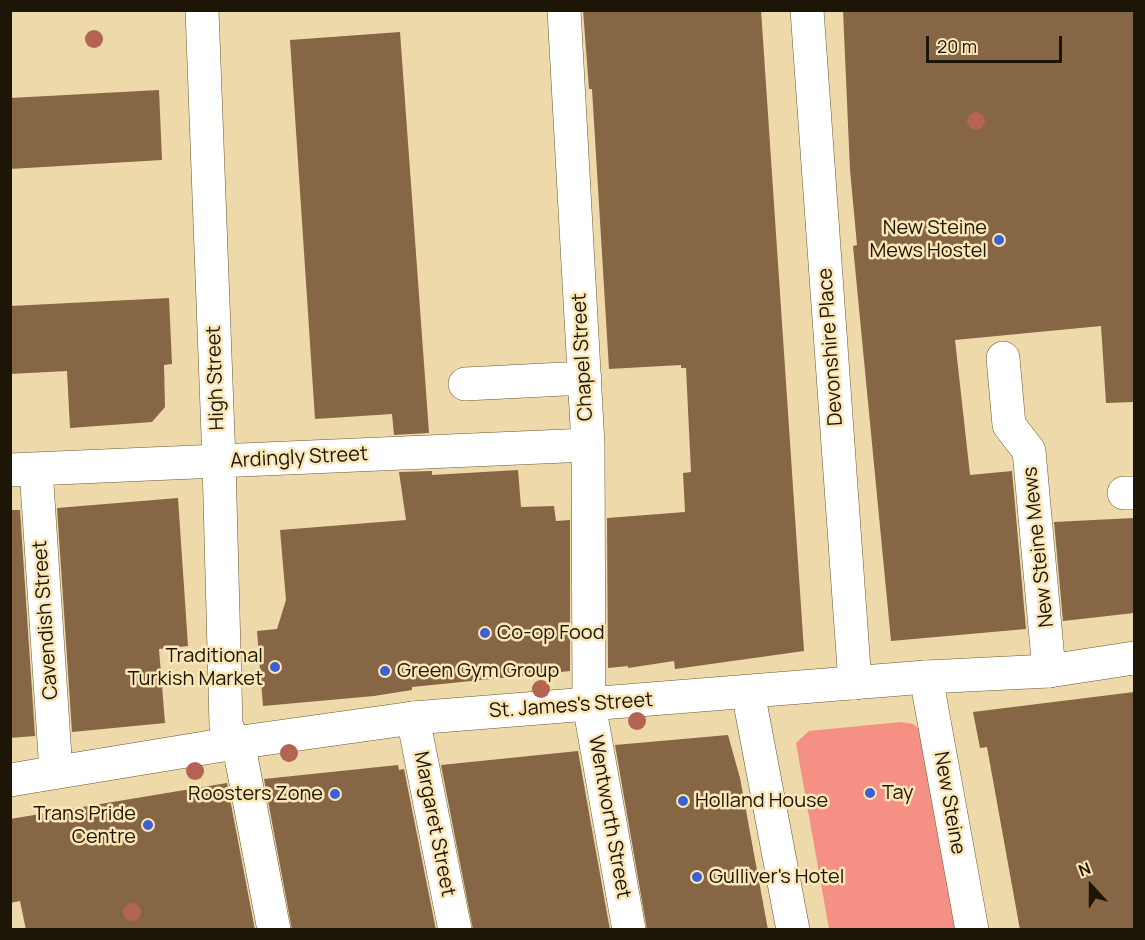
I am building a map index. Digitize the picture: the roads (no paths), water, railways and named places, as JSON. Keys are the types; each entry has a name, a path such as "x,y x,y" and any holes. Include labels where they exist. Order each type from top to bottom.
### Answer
{"street":[{"name":"High Street","path":"202,10 219,462 226,725 241,757 274,930"},
{"name":"Chapel Street","path":"564,10 588,445 589,704"},
{"name":"Devonshire Place","path":"807,10 855,683"},
{"name":"New Steine Mews","path":"1003,358 1009,425 1029,451 1049,671"},
{"path":"465,384 585,378"},
{"name":"Ardingly Street","path":"23,469 588,445"},
{"name":"Cavendish Street","path":"23,469 56,772"},
{"name":"St. James's Street","path":"10,780 235,743 413,718 926,677 1049,671 1134,658"},
{"name":"New Steine","path":"926,677 972,930"},
{"path":"748,692 793,930"},
{"name":"Wentworth Street","path":"589,704 629,930"},
{"name":"Margaret Street","path":"413,718 455,930"}],"place":[{"name":"New Steine Mews Hostel","path":"999,240"},
{"name":"Co-op Food","path":"485,633"},
{"name":"Traditional Turkish Market","path":"275,667"},
{"name":"Green Gym Group","path":"385,671"},
{"name":"Tay","path":"870,793"},
{"name":"Roosters Zone","path":"335,794"},
{"name":"Holland House","path":"683,801"},
{"name":"Trans Pride Centre","path":"148,825"},
{"name":"Gulliver's Hotel","path":"697,877"}]}
